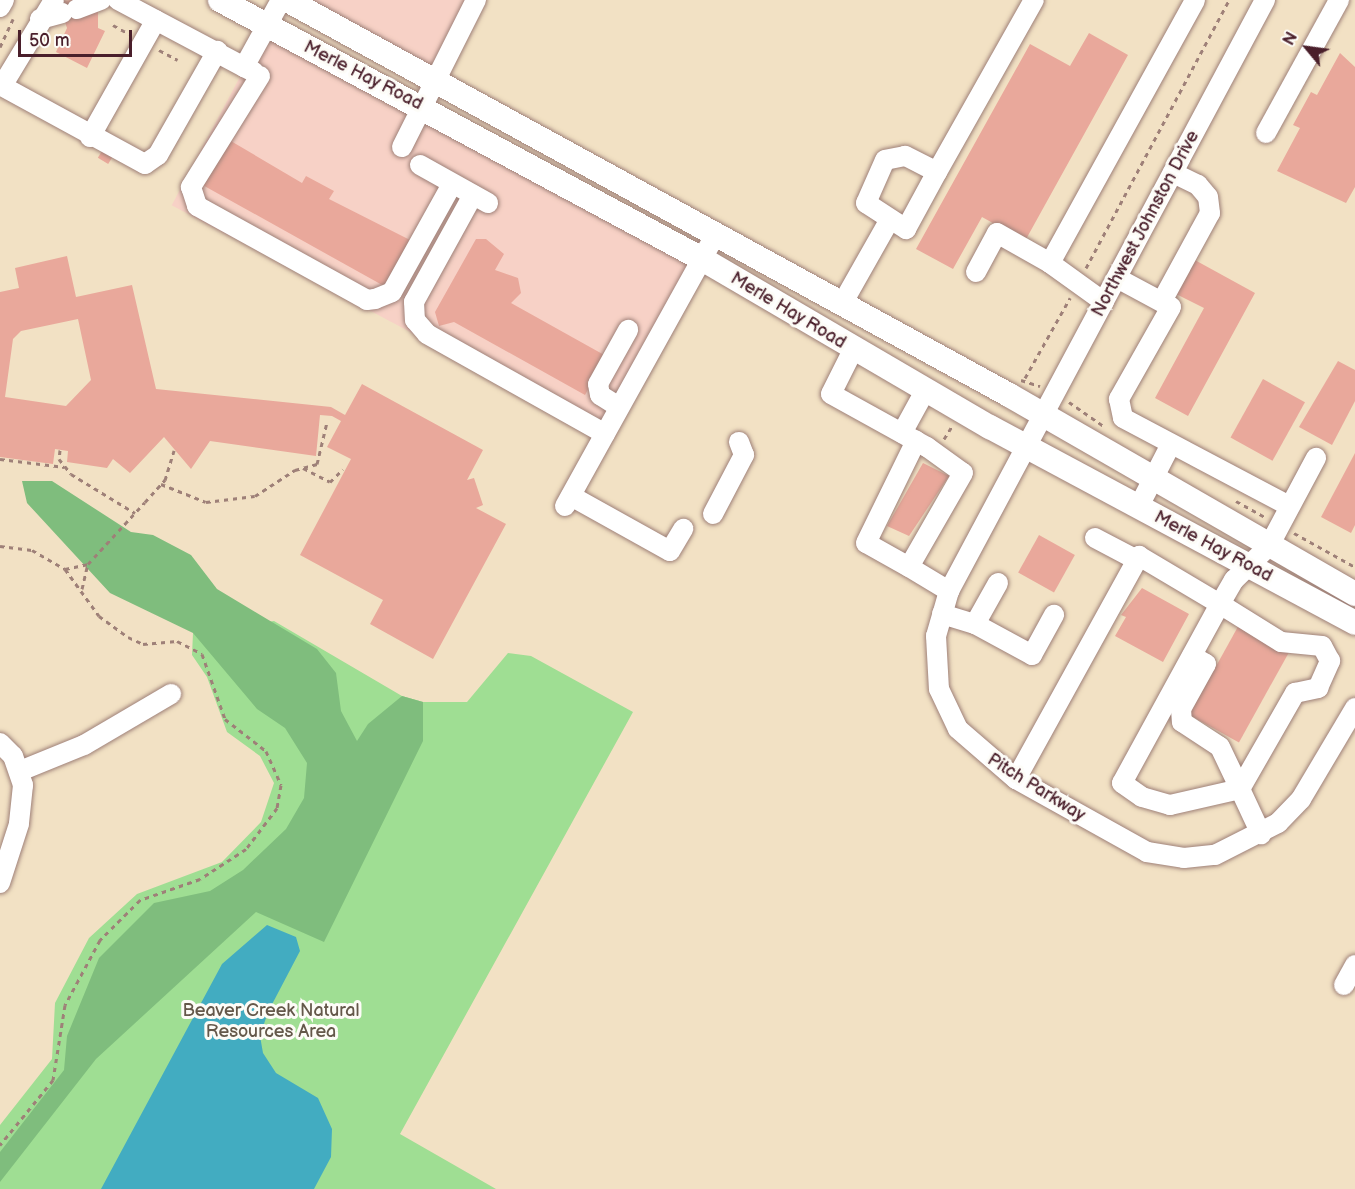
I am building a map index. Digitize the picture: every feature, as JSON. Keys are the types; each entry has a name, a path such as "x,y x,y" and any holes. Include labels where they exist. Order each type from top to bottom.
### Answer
{"main road":[{"name":"Merle Hay Road","path":"220,0 702,259 925,391 1138,508 1355,623"},
{"name":"Merle Hay Road","path":"287,0 714,237 1044,415 1355,594"}],"street":[{"path":"101,0 64,7 40,19 1,85 132,162 153,162 217,51"},
{"path":"118,0 258,74"},
{"path":"281,0 267,26 258,74 243,120 224,125 191,187 197,206 367,300 392,292 422,222 452,184"},
{"path":"402,147 424,108 433,82 476,0"},
{"path":"937,172 905,156 885,160 866,203 906,229 1034,0"},
{"path":"1050,263 1196,0"},
{"name":"Northwest Johnston Drive","path":"1027,447 1265,0"},
{"path":"1266,133 1339,0"},
{"path":"1348,0 1355,4"},
{"path":"90,137 156,20"},
{"path":"420,165 480,199 417,296 415,320 427,334 605,434"},
{"path":"1162,302 1210,213 1208,197 1198,185 1173,173"},
{"path":"842,304 889,220"},
{"path":"976,272 997,233 1050,263 1104,302"},
{"path":"683,529 670,551 657,551 568,501 599,458 605,434 620,407 638,387 660,348 714,237"},
{"path":"1117,278 1171,307 1117,409 1123,418 1289,506"},
{"path":"620,407 600,394 598,384 631,332 660,348"},
{"path":"854,350 831,394 909,437 963,473 909,567"},
{"path":"925,391 866,543 950,591"},
{"path":"713,514 744,456 739,442"},
{"path":"1138,508 1171,444"},
{"name":"Pitch Parkway","path":"1027,447 950,591 936,636 939,689 958,729 1016,779 1148,852 1184,858 1215,855 1261,834 1301,799 1355,708"},
{"path":"1095,538 1220,604 1281,642 1316,643 1326,650 1329,668 1322,684 1295,693 1240,789 1170,805 1142,797 1122,783 1220,604 1247,566 1269,546 1316,458"},
{"path":"1016,779 1137,560"},
{"path":"975,624 998,584"},
{"path":"942,614 975,624 1032,655 1054,615"},
{"path":"1192,656 1206,664 1181,709 1182,722 1220,747 1261,834"},
{"path":"20,771 84,745 171,694"},
{"path":"0,743 20,771 20,816 0,883"}],"path":[{"path":"1025,378 1078,284 1229,0"},
{"path":"0,47 7,5"},
{"path":"161,484 220,504 255,496 302,467 321,459 327,422"},
{"path":"60,450 65,467"},
{"path":"82,589 88,564 161,484 173,466 174,450"},
{"path":"0,459 65,467 135,513"},
{"path":"302,467 330,482 343,469"},
{"path":"0,546 32,550 65,569 82,589 99,616 128,637 143,644 177,641 202,654 225,719 266,751 281,785 277,808 246,849 208,875 140,900 100,940 65,1005 53,1080 0,1145"},
{"path":"65,569 88,564"}],"shaded area":[{"path":"287,0 476,0 433,82"},
{"path":"267,26 702,257 607,437 172,205"}],"green space":[{"path":"22,481 52,481 131,532 153,535 191,555 217,589 317,649 336,673 341,711 357,741 368,724 402,696 423,702 423,741 324,942 256,912 96,1059 0,1182 0,1152 64,1070 67,1036 99,958 154,903 210,891 243,870 286,829 304,798 307,763 285,728 257,709 193,633 110,593 27,503"},
{"name":"Beaver Creek Natural Resources Area","path":"274,621 402,696 423,702 467,702 508,653 531,656 633,712 400,1134 496,1189 0,1189 0,1125 52,1059 55,1003 89,938 137,894 222,862 261,822 274,783 260,756 227,732 207,677 192,655 193,633"}],"water":[{"path":"267,925 296,937 300,951 268,1012 260,1036 263,1053 276,1073 318,1098 332,1129 331,1157 314,1189 101,1189 222,964"}],"building":[{"path":"73,0 98,7 98,28 105,31 87,68 56,52 67,28 58,1"},
{"path":"1089,33 1128,55 1025,241 982,217 953,269 916,249 1030,44 1070,66"},
{"path":"1340,53 1355,67 1355,187 1346,203 1277,171 1300,128 1293,125 1311,92 1317,95"},
{"path":"224,137 302,183 306,176 334,191 329,199 410,240 384,286 199,183"},
{"path":"102,151 112,157 108,164 98,158"},
{"path":"476,239 486,239 504,254 495,270 518,278 521,293 511,303 606,356 585,395 454,322 439,326 435,312"},
{"path":"67,256 76,297 132,285 156,389 331,407 345,415 362,384 483,450 467,480 474,478 483,505 476,508 506,524 433,659 370,624 383,600 300,555 351,459 327,447 341,421 332,416 320,415 316,456 210,441 191,469 164,437 130,473 113,459 107,468 67,462 68,451 55,449 53,464 0,457 0,292 19,288 15,268","holes":["78,319 91,380 66,406 5,397 13,339 21,331"]},
{"path":"1193,259 1255,293 1188,416 1155,398 1204,308 1174,293"},
{"path":"1338,361 1355,370 1355,401 1332,445 1299,427"},
{"path":"1263,379 1305,402 1272,461 1231,438"},
{"path":"1355,453 1355,525 1351,533 1321,517"},
{"path":"923,463 949,476 909,536 887,526"},
{"path":"1039,535 1075,555 1054,592 1018,573"},
{"path":"1142,588 1189,614 1163,662 1115,636 1126,617 1121,615"},
{"path":"1240,623 1290,651 1239,742 1189,715"}]}
